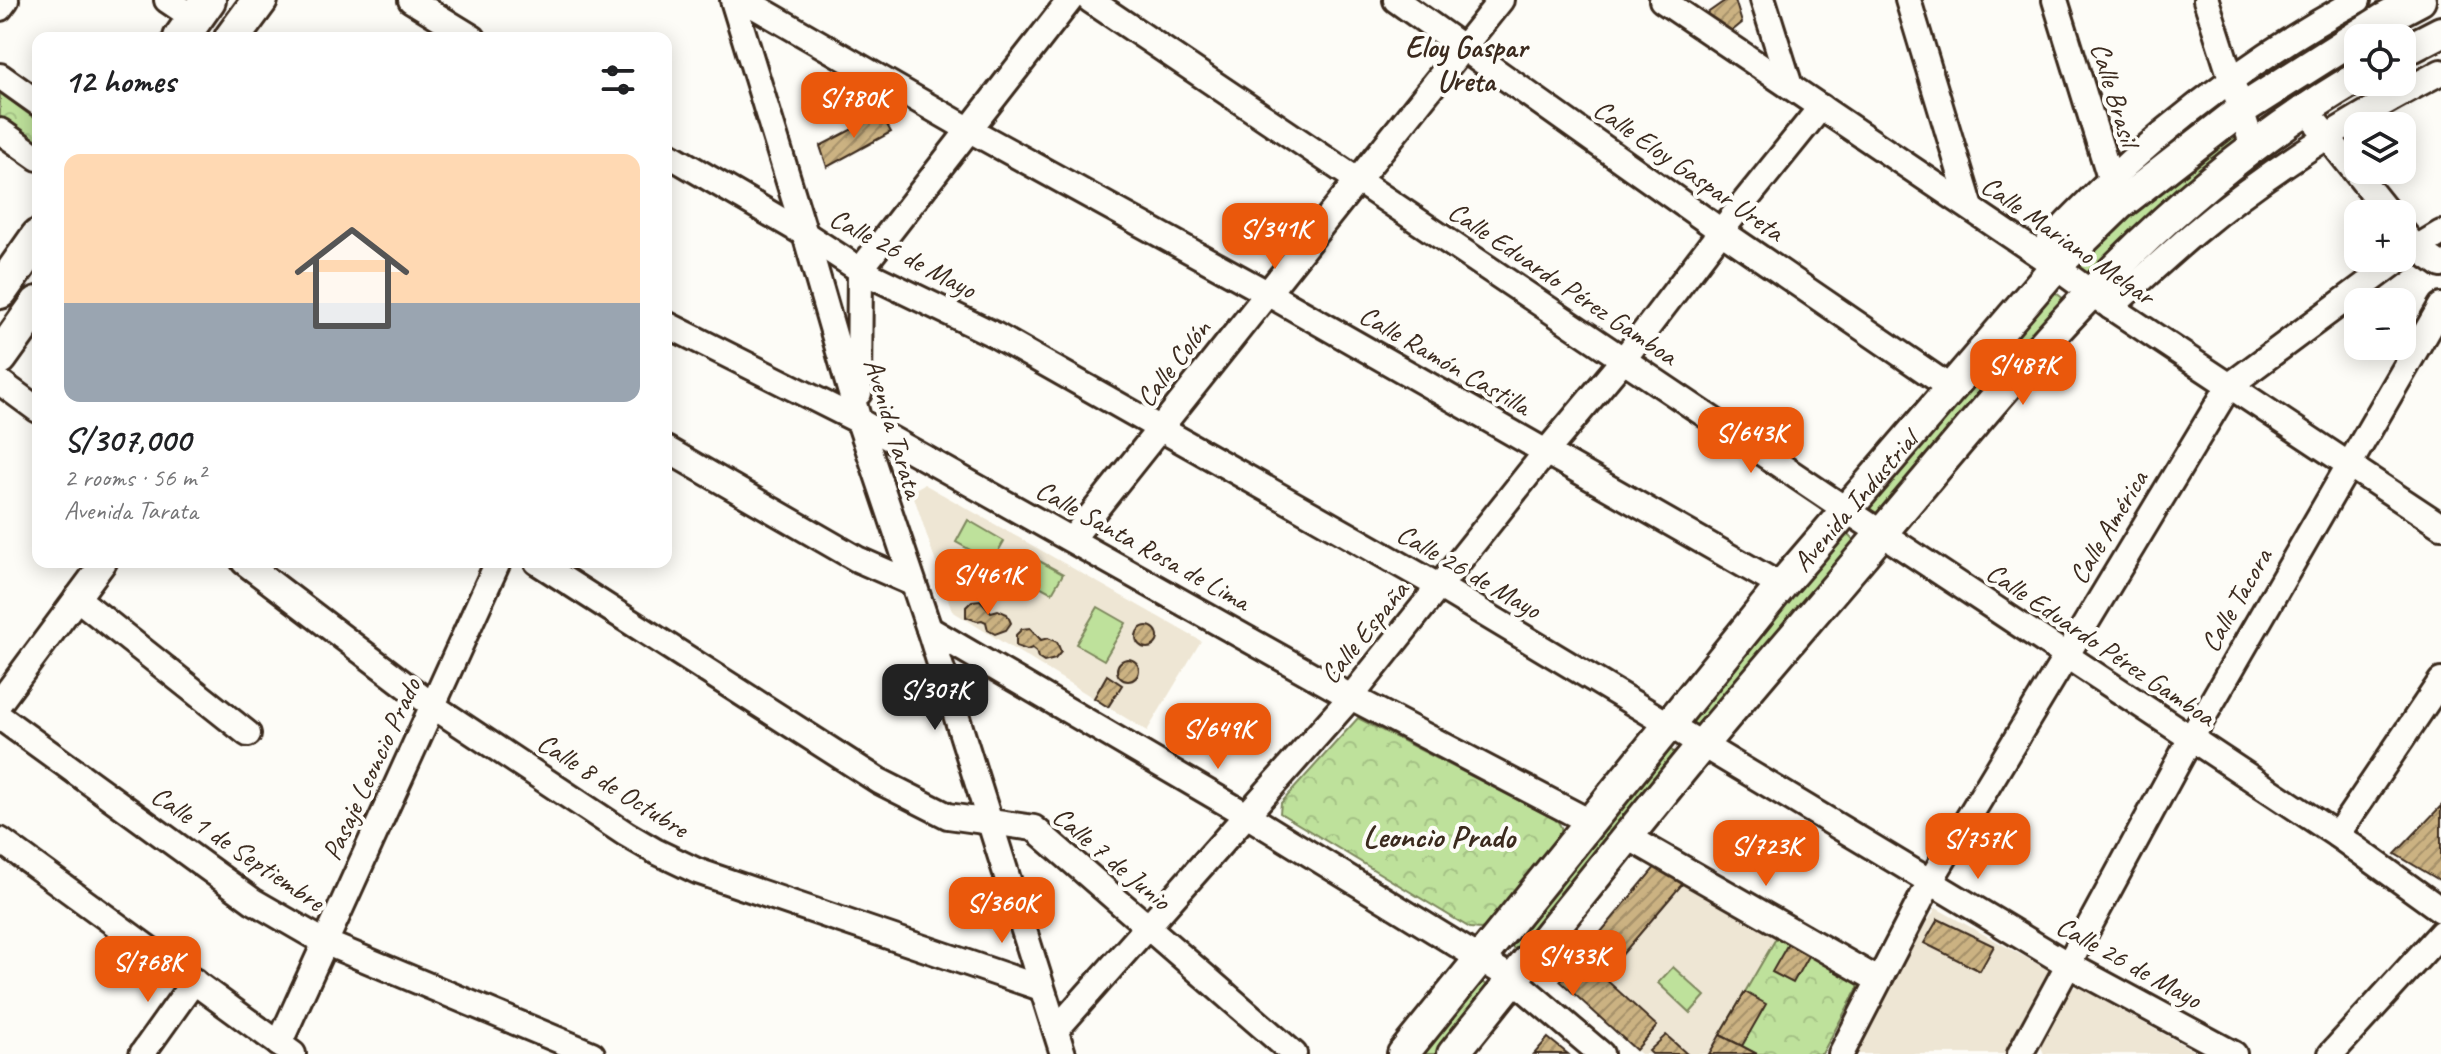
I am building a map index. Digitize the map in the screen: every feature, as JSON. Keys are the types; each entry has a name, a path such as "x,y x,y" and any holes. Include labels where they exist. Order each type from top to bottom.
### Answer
{"highway":[{"path":"236,32 260,0"},
{"path":"0,291 32,246"},
{"path":"0,357 32,312"}],"main road":[{"name":"Avenida Industrial","path":"1403,1054 1781,586 1949,387 2047,260 2114,192 2241,110 2381,10 2420,0"},
{"path":"2416,45 2441,32"},
{"name":"Avenida Industrial","path":"1453,1054 1702,746 1986,408 2100,299 2168,216 2253,147 2344,86"}],"street":[{"path":"0,8 6,0"},
{"path":"167,0 195,19"},
{"path":"411,0 463,32"},
{"name":"Avenida Tarata","path":"733,0 859,421 929,629 1059,1042"},
{"name":"Calle Ramón Castilla","path":"744,0 1781,586"},
{"path":"859,421 860,270 1070,0"},
{"name":"Calle Eduardo Pérez Gamboa","path":"1090,0 1882,534 2337,835 2441,910"},
{"name":"Calle Eloy Gaspar Ureta","path":"1396,0 1721,231 1949,387"},
{"name":"Calle Colón","path":"1072,539 1501,0"},
{"name":"Calle Mariano Melgar","path":"1662,0 1971,208 2100,299 2441,526"},
{"path":"1763,0 1790,86"},
{"path":"1908,0 1971,208"},
{"name":"Calle Brasil","path":"2055,0 2114,192"},
{"path":"2206,0 2229,80 2253,147"},
{"path":"2114,192 2158,136 2229,80 2276,48 2358,0"},
{"path":"2100,299 2327,137 2441,72"},
{"path":"0,76 32,99"},
{"name":"Calle España","path":"1059,1042 1148,926 1351,697 1623,360 1821,107"},
{"path":"2306,110 2378,200"},
{"path":"0,131 32,154"},
{"name":"Calle 26 de Mayo","path":"672,156 860,270 995,335 1440,587 2067,964 2234,1054"},
{"name":"Calle América","path":"2416,243 2441,233"},
{"path":"2416,253 2441,265"},
{"name":"Calle América","path":"1841,1054 1931,880 2229,386 2374,272"},
{"name":"Calle Tacora","path":"2020,1054 2190,740 2441,306"},
{"name":"Calle Santa Rosa de Lima","path":"672,327 859,421 1351,697 1590,822"},
{"path":"0,382 32,406"},
{"path":"672,452 857,559 912,583"},
{"path":"0,702 100,568"},
{"name":"Calle 8 de Octubre","path":"252,568 433,706 626,834 676,862 1041,988"},
{"name":"Pasaje Leoncio Prado","path":"286,1049 324,942 495,568"},
{"name":"Calle 7 de Junio","path":"546,568 879,781 948,816 1034,828 1294,1054"},
{"path":"77,598 248,734"},
{"path":"929,629 1245,814 1480,958 1513,979 1601,1054"},
{"path":"2337,835 2441,681"},
{"name":"Calle 1 de Septiembre","path":"0,717 253,901 324,942 592,1054"},
{"path":"1630,838 1878,980"},
{"path":"0,840 286,1049"},
{"path":"2331,1054 2439,942"},
{"path":"142,1054 194,981"}],"shaded area":[{"path":"924,484 1201,641 1147,731 952,611 912,491"},
{"path":"1656,866 1778,935 1709,1054 1641,1054 1560,981"},
{"path":"1936,908 2054,973 2010,1054 1853,1054 1885,988"},
{"path":"2077,986 2200,1054 2044,1054 2040,1045 2070,990"}],"green space":[{"path":"0,93 32,117 32,149 0,126"},
{"path":"2234,134 2238,140 2093,276 2083,276 2077,267 2077,258 2147,195"},
{"path":"2050,293 2056,293 2065,304 1877,520 1867,511 1867,505"},
{"path":"968,520 1004,541 992,562 956,542"},
{"path":"1847,533 1855,541 1855,547 1705,731 1689,726 1690,714 1840,536"},
{"path":"1025,553 1063,574 1052,593 1014,572"},
{"path":"1098,607 1126,623 1104,660 1076,644"},
{"name":"Leoncio Prado","path":"1358,718 1557,820 1562,836 1489,925 1481,929 1470,928 1280,813 1281,803"},
{"path":"1662,749 1670,749 1676,754 1519,953 1510,945"},
{"path":"1778,935 1860,984 1822,1054 1757,1054 1720,1035"},
{"path":"1673,967 1705,996 1690,1013 1658,983"},
{"path":"1483,982 1490,988 1443,1054 1417,1054 1475,983"}],"building":[{"path":"1726,0 1735,0 1742,23 1722,39 1696,21"},
{"path":"881,114 891,132 827,167 820,146"},
{"path":"980,600 991,612 998,610 1007,614 1011,623 1006,630 995,634 988,630 986,622 966,617 966,607 972,601"},
{"path":"1147,626 1155,629 1158,637 1155,645 1147,648 1139,645 1136,637 1139,629"},
{"path":"1030,628 1041,640 1048,638 1057,642 1061,652 1055,659 1044,662 1032,648 1027,650 1016,646 1016,635 1022,629"},
{"path":"1124,659 1132,659 1139,670 1132,681 1124,681 1117,674 1117,666"},
{"path":"1107,675 1122,685 1108,707 1094,698"},
{"path":"2441,806 2441,881 2395,854"},
{"path":"1656,866 1684,882 1603,977 1657,1026 1636,1050 1560,981"},
{"path":"1938,919 1994,946 1980,971 1924,943"},
{"path":"1789,942 1809,954 1793,983 1772,972"},
{"path":"1745,992 1766,1004 1742,1046 1720,1035"},
{"path":"1666,1035 1687,1054 1652,1054 1649,1051"},
{"path":"1720,1035 1742,1046 1757,1054 1709,1054"},
{"path":"1548,1038 1568,1054 1534,1054"}],"district":[{"name":"Eloy Gaspar Ureta","path":"1466,64"},
{"name":"Leoncio Prado","path":"1439,836"}]}
